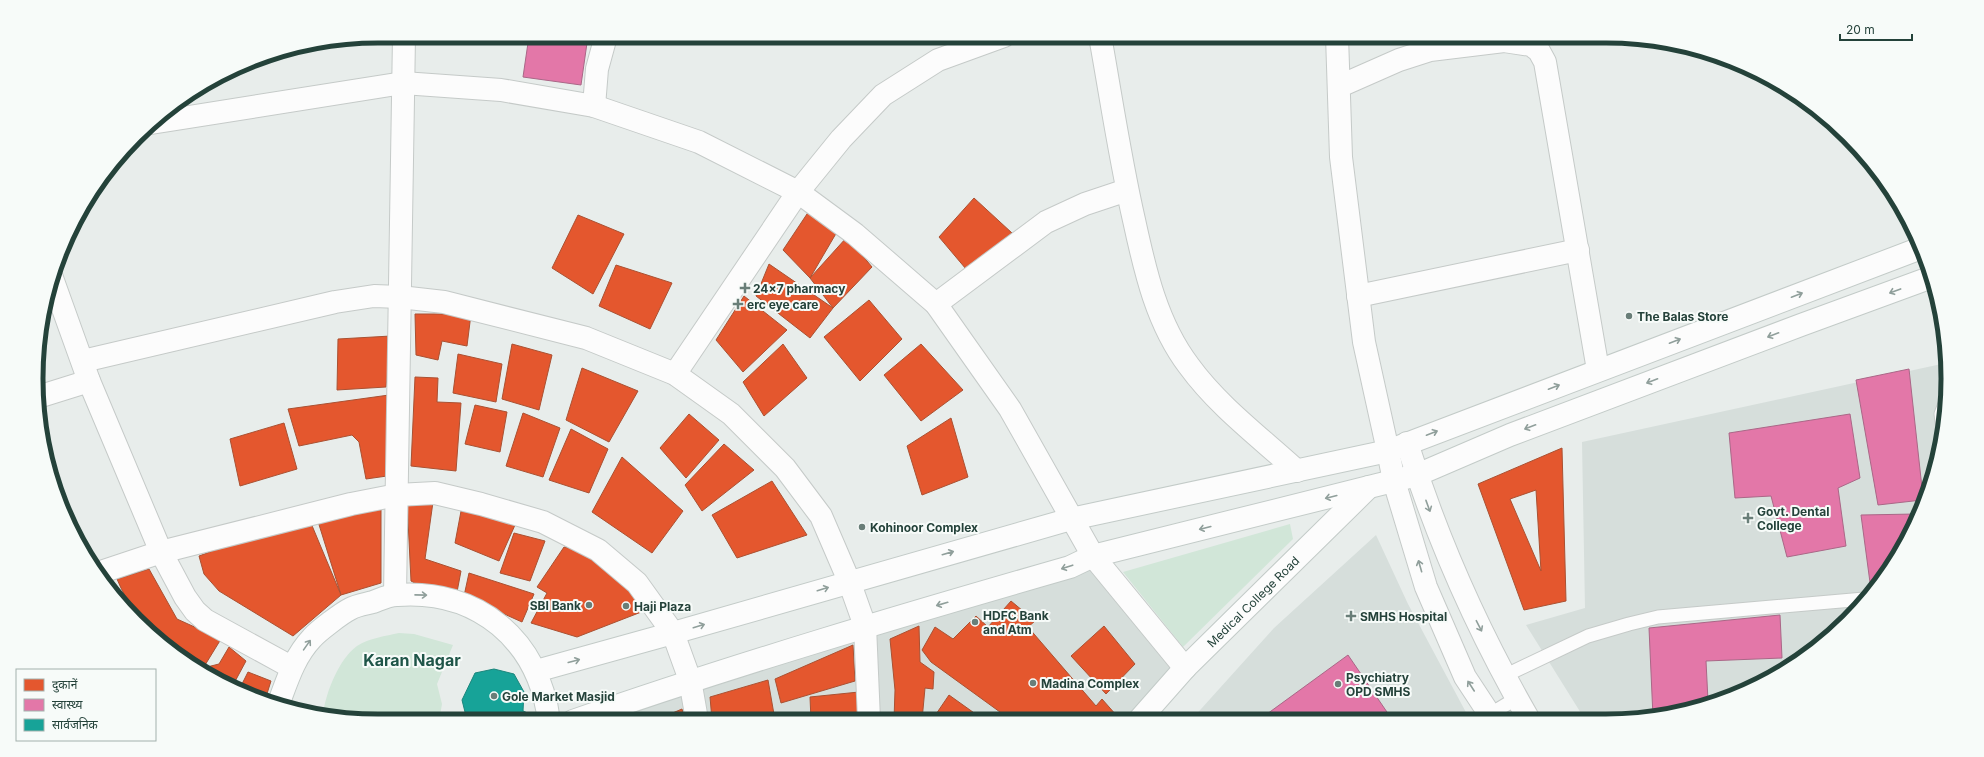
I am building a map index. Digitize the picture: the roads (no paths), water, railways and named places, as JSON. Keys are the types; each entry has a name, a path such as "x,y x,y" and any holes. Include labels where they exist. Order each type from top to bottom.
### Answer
{"street":[{"path":"395,595 404,43"},
{"path":"594,106 597,69 604,43"},
{"path":"675,374 798,192 841,138 884,95 938,60 985,43"},
{"path":"1101,43 1127,190 1145,270 1166,328 1188,366 1212,393 1297,471"},
{"path":"1337,43 1340,86 1341,157 1364,342 1397,447 1417,475 1439,536 1469,606 1504,676 1526,714"},
{"path":"1340,86 1399,60 1430,50 1488,43"},
{"path":"1518,43 1531,45 1539,51 1545,62 1598,370"},
{"path":"163,121 403,83 501,90 594,106 699,142 798,192 855,234 936,304 1010,409 1093,556 1185,668"},
{"path":"936,304 1046,222 1085,204 1127,190"},
{"path":"1358,296 1578,250"},
{"path":"536,671 674,633 849,581 1072,518 1297,471 1397,447 1915,250"},
{"path":"591,714 690,680 1070,566 1093,556 1417,475 1510,435 1926,279"},
{"path":"56,287 89,381 162,552 195,611 205,620 291,667"},
{"path":"83,361 335,302 374,296 400,297 444,302 586,338 675,374 731,414 785,468 821,516 849,581 866,626 869,714"},
{"path":"44,395 89,381"},
{"path":"1397,447 1394,481 1426,587 1465,677 1487,714"},
{"name":"Medical College Road","path":"1144,714 1185,668 1369,487"},
{"path":"104,571 162,552 351,504 397,495 435,493 481,504 544,522 598,550 637,583 674,633 690,680 696,714"},
{"path":"280,699 291,667 312,638 350,609 395,595 435,596 474,608 506,631 523,649 536,671 546,698 548,714"}],"lane":[{"path":"1504,676 1588,636 1658,617 1858,599"},
{"path":"1493,714 1517,698"}],"place":[{"name":"24x7 pharmacy","path":"745,288"},
{"name":"erc eye care","path":"738,304"},
{"name":"The Balas Store","path":"1629,316"},
{"name":"Govt. Dental College","path":"1748,518"},
{"name":"Kohinoor Complex","path":"862,527"},
{"name":"SBI Bank","path":"589,605"},
{"name":"Haji Plaza","path":"626,606"},
{"name":"SMHS Hospital","path":"1351,616"},
{"name":"HDFC Bank and Atm","path":"975,622"},
{"name":"Madina Complex","path":"1033,683"},
{"name":"Psychiatry OPD SMHS","path":"1338,684"},
{"name":"Gole Market Masjid","path":"494,696"}],"district":[{"name":"Karan Nagar","path":"412,660"}]}
